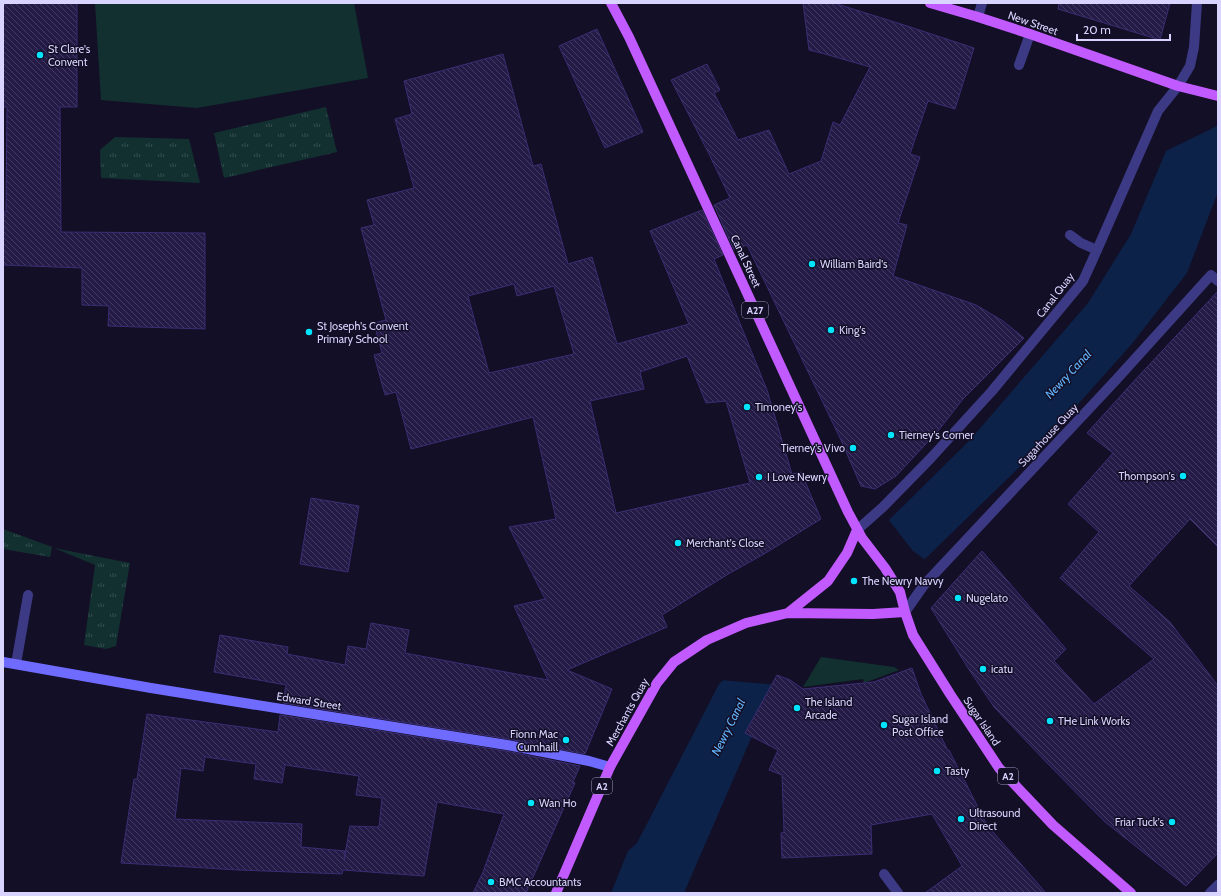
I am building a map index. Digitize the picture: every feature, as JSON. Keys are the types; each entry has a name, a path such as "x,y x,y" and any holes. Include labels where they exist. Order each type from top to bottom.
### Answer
{"main road":[{"name":"Canal Street","path":"611,3 629,37 841,498 860,534"},
{"name":"New Street","path":"930,3 1030,34 1178,86 1218,96"},
{"name":"Merchants Quay","path":"788,613 828,581 860,534"},
{"name":"Sugar Island","path":"860,534 885,568 900,592 913,635 999,768 1053,825 1131,893"},
{"name":"Merchants Quay","path":"556,893 610,767 657,683 674,662 707,640 746,623 788,613 872,614 905,612"},
{"name":"Edward Street","path":"3,662 151,688 506,745 589,761 610,767"}],"street":[{"path":"978,17 982,3"},
{"name":"Canal Quay","path":"860,534 883,507 930,459 992,391 1083,281 1158,111 1178,86 1190,66 1194,47 1197,3"},
{"path":"1019,65 1030,34"},
{"path":"1070,235 1081,243 1097,250"},
{"name":"Sugarhouse Quay","path":"905,612 924,585 1115,381 1214,278"},
{"path":"16,664 28,595"},
{"path":"884,874 898,893"},
{"path":"1210,893 1218,885"}],"green space":[{"path":"95,3 354,3 368,78 197,108 101,100"},
{"path":"326,107 337,152 224,178 214,133"},
{"path":"115,137 189,139 200,183 101,178 100,150"},
{"path":"3,529 52,547 50,557 3,549"},
{"path":"54,548 130,563 116,646 106,649 84,645 95,565"},
{"path":"821,657 894,667 899,670 864,683 863,679 803,687"}],"water":[{"name":"Newry Canal","path":"1218,118 1218,192 1187,273 1131,345 1038,449 923,561 772,685 745,732 752,736 684,893 611,893 628,851 637,843 719,684 969,441 1088,303 1131,234 1166,151 1217,126"}],"pier":[{"path":"888,519 913,551 927,561 792,682 779,685 720,680"}],"building":[{"path":"3,3 77,3 77,107 60,107 61,232 205,233 205,329 108,326 109,306 82,305 82,268 3,265 3,212 6,212 7,107 3,107"},
{"path":"803,3 834,3 974,48 955,109 928,101 910,154 920,157 898,223 907,225 893,276 976,305 1003,321 1024,338 963,399 938,431 896,476 875,489 861,486 840,438 747,245 734,250 714,205 730,198 671,80 707,64 720,90 714,93 738,140 769,130 789,174 821,161 833,122 840,125 870,67 809,50"},
{"path":"1059,3 1170,3 1160,40 1058,9"},
{"path":"597,29 643,132 605,148 559,46"},
{"path":"503,54 533,166 541,164 568,264 592,257 617,344 689,324 650,231 702,210 723,255 714,259 767,390 792,474 801,472 821,519 662,615 667,627 567,670 612,689 585,754 508,739 283,703 286,685 214,672 220,635 288,647 287,654 345,665 348,646 366,649 371,623 409,630 405,653 548,680 514,606 545,599 509,527 556,519 533,417 411,449 396,392 385,395 374,355 382,353 374,323 386,320 361,228 374,225 367,200 414,188 395,119 412,114 404,81","holes":["514,284 517,296 554,286 574,354 489,373 468,296","687,356 706,403 726,401 750,483 616,513 590,401 644,389 640,372"]},
{"path":"1218,291 1218,547 1190,519 1129,586 1170,622 1218,686 1218,853 1186,886 1105,822 994,707 931,608 982,551 1066,649 1054,661 1094,704 1154,659 1060,578 1099,532 1068,504 1113,453 1087,433"},
{"path":"311,498 359,506 348,572 300,564"},
{"path":"912,668 921,694 948,751 949,750 987,825 1046,893 925,893 962,866 932,814 871,825 872,854 782,858 781,833 784,832 782,775 769,770 778,750 745,733 777,675 790,680 803,689 874,682"},
{"path":"147,714 278,732 280,715 506,751 580,766 573,782 575,783 526,893 473,893 483,872 504,814 437,802 424,876 343,870 342,874 121,863 134,779 137,779","holes":["205,757 256,764 254,779 282,783 285,765 359,776 356,795 382,798 379,827 350,826 344,860 345,851 301,847 302,824 175,819 181,768 203,771"]}],"place":[{"name":"St Clare's Convent","path":"40,55"},
{"name":"William Baird's","path":"812,264"},
{"name":"King's","path":"831,330"},
{"name":"St Joseph's Convent Primary School","path":"309,332"},
{"name":"Timoney's","path":"747,407"},
{"name":"Tierney's Corner","path":"891,435"},
{"name":"Tierney's Vivo","path":"853,448"},
{"name":"Thompson's","path":"1183,476"},
{"name":"I Love Newry","path":"759,477"},
{"name":"Merchant's Close","path":"678,543"},
{"name":"The Newry Navvy","path":"854,581"},
{"name":"Nugelato","path":"958,598"},
{"name":"icatu","path":"983,669"},
{"name":"The Island Arcade","path":"797,708"},
{"name":"THe Link Works","path":"1050,721"},
{"name":"Sugar Island Post Office","path":"884,725"},
{"name":"Fionn Mac Cumhaill","path":"566,740"},
{"name":"Tasty","path":"937,771"},
{"name":"Wan Ho","path":"531,803"},
{"name":"Ultrasound Direct","path":"961,819"},
{"name":"Friar Tuck's","path":"1172,822"},
{"name":"BMC Accountants","path":"491,882"}]}
